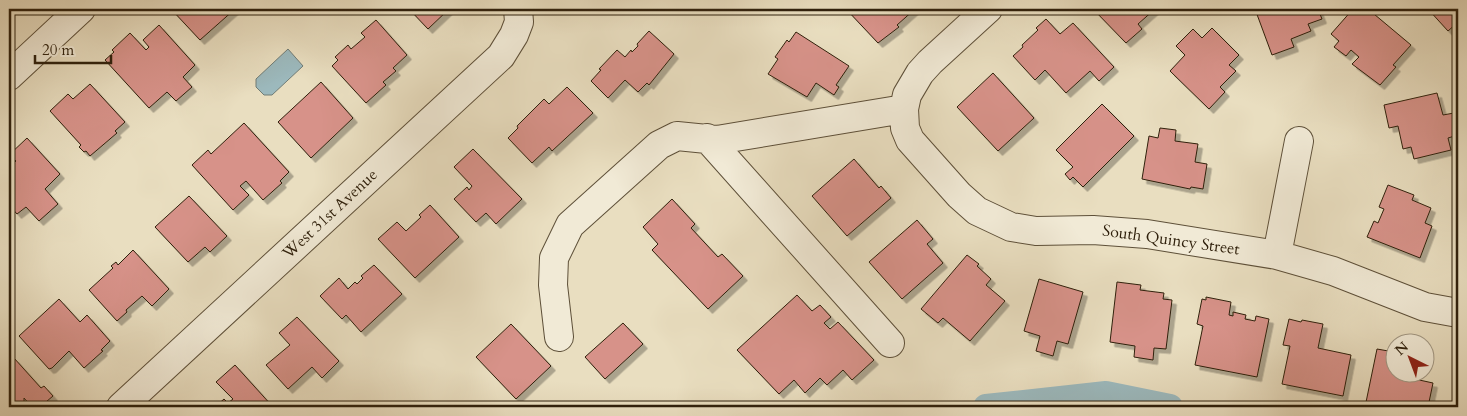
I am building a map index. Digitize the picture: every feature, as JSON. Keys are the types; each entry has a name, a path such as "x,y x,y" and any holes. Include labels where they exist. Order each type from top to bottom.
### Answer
{"street":[{"path":"9,76 81,9"},
{"name":"West 31st Avenue","path":"121,407 501,56 514,35 519,22 518,9"},
{"path":"559,337 553,285 554,258 570,225 659,145 677,136 716,140 904,109 907,95 920,73 988,9"},
{"name":"South Quincy Street","path":"904,109 905,128 910,140 953,188 977,211 1011,227 1036,231 1093,230 1147,234 1277,255 1333,271 1425,307 1458,313"},
{"path":"707,138 890,343"},
{"path":"1277,255 1299,141"}],"water":[{"path":"288,49 303,66 272,95 264,95 256,87 256,79"}],"building":[{"path":"171,9 235,9 200,40"},
{"path":"409,9 449,9 428,29"},
{"path":"846,9 915,9 897,25 899,27 878,43"},
{"path":"1093,9 1155,9 1138,24 1142,29 1126,43"},
{"path":"1255,9 1318,9 1322,19 1308,24 1311,31 1291,39 1294,47 1272,55"},
{"path":"1353,9 1368,9 1411,45 1393,65 1396,67 1380,85 1352,64 1359,57 1351,50 1346,56 1334,47 1339,41 1331,34"},
{"path":"1428,9 1458,9 1458,22 1448,31"},
{"path":"1046,19 1060,34 1073,23 1114,67 1099,81 1090,71 1066,93 1045,70 1035,80 1013,56"},
{"path":"376,20 407,55 393,68 396,71 383,82 386,85 366,103 332,66 338,60 335,57 348,45 351,49 365,37 361,33"},
{"path":"159,25 195,65 183,77 192,87 176,101 167,92 149,108 105,60 114,52 112,50 130,33 146,50 149,47 143,40"},
{"path":"1212,28 1239,55 1229,65 1236,71 1220,87 1225,92 1209,109 1170,71 1185,55 1176,46 1193,29 1202,38"},
{"path":"649,31 674,54 649,85 647,83 638,92 625,80 608,98 591,81 601,70 599,69 617,50 625,57 638,46 637,44"},
{"path":"796,32 849,66 836,85 839,87 834,95 816,83 807,97 768,74 778,59 775,57 787,40 789,42"},
{"path":"993,73 1034,118 998,151 957,107"},
{"path":"321,82 353,118 311,158 278,122"},
{"path":"90,84 125,122 115,131 117,133 90,156 79,147 81,145 50,111 68,94 73,99"},
{"path":"567,87 593,113 552,151 549,147 532,163 508,138 518,128 517,126 544,99 549,104"},
{"path":"1437,93 1443,115 1454,113 1458,135 1448,138 1451,150 1414,159 1411,147 1403,149 1398,126 1389,128 1384,105"},
{"path":"1102,104 1134,136 1083,187 1073,177 1070,180 1065,174 1073,167 1056,150"},
{"path":"244,123 289,172 280,181 282,183 263,200 246,181 240,186 249,195 233,210 192,165 208,150 211,154"},
{"path":"1160,128 1176,130 1175,141 1198,144 1195,162 1207,164 1203,189 1191,187 1190,189 1142,179 1149,136 1158,138"},
{"path":"27,138 60,174 45,189 58,204 39,221 26,207 17,214 9,205 9,168 16,161 9,155"},
{"path":"473,149 522,199 496,224 486,213 476,222 454,199 467,187 469,190 472,186 454,167"},
{"path":"854,159 879,188 881,186 891,198 847,236 812,196"},
{"path":"1388,185 1414,195 1412,200 1431,208 1425,223 1432,226 1420,258 1367,237 1374,221 1378,223 1384,209 1379,207"},
{"path":"189,196 227,236 210,252 205,247 188,262 155,227"},
{"path":"672,199 695,224 691,228 718,257 722,254 743,276 708,309 652,250 658,244 643,227"},
{"path":"430,205 459,237 415,278 378,239 397,222 406,231 421,217 419,215"},
{"path":"917,220 933,239 927,244 943,263 902,299 869,262"},
{"path":"133,250 169,289 152,306 142,296 117,321 89,290 113,268 111,266 116,262 118,265"},
{"path":"967,255 979,264 977,266 991,279 986,285 1005,301 970,341 943,318 938,323 921,309"},
{"path":"374,265 402,294 361,332 346,315 342,319 320,296 339,278 348,289 355,282 357,284 363,278 361,276"},
{"path":"1039,279 1083,292 1068,344 1057,341 1053,356 1036,351 1040,336 1024,331"},
{"path":"1117,282 1141,285 1140,290 1164,293 1163,299 1172,300 1166,349 1154,348 1153,360 1134,357 1135,346 1110,342"},
{"path":"797,295 812,311 820,305 831,317 824,323 830,329 838,322 874,360 852,380 843,370 827,385 820,378 805,393 794,380 779,394 737,350"},
{"path":"1206,297 1231,302 1229,315 1233,316 1233,312 1246,315 1245,319 1255,321 1256,316 1269,319 1257,377 1195,365 1203,326 1197,324 1202,299 1206,300"},
{"path":"59,299 80,322 87,315 110,341 101,350 103,351 84,368 69,351 49,369 19,336"},
{"path":"297,317 339,361 322,378 312,367 288,389 266,365 290,345 279,333"},
{"path":"1289,319 1323,324 1318,348 1351,355 1343,396 1282,384 1290,346 1283,345"},
{"path":"623,323 643,344 605,379 585,357"},
{"path":"511,324 551,366 516,399 476,357"},
{"path":"1377,349 1384,350 1384,384 1433,384 1428,407 1365,407"},
{"path":"14,358 41,388 44,386 53,396 40,407 32,407 24,398 24,405 22,407 9,407 9,362"},
{"path":"235,365 273,407 215,407 224,399 228,403 233,399 216,382"}],"waterway":[{"path":"986,407 1106,394 1170,407"}]}
